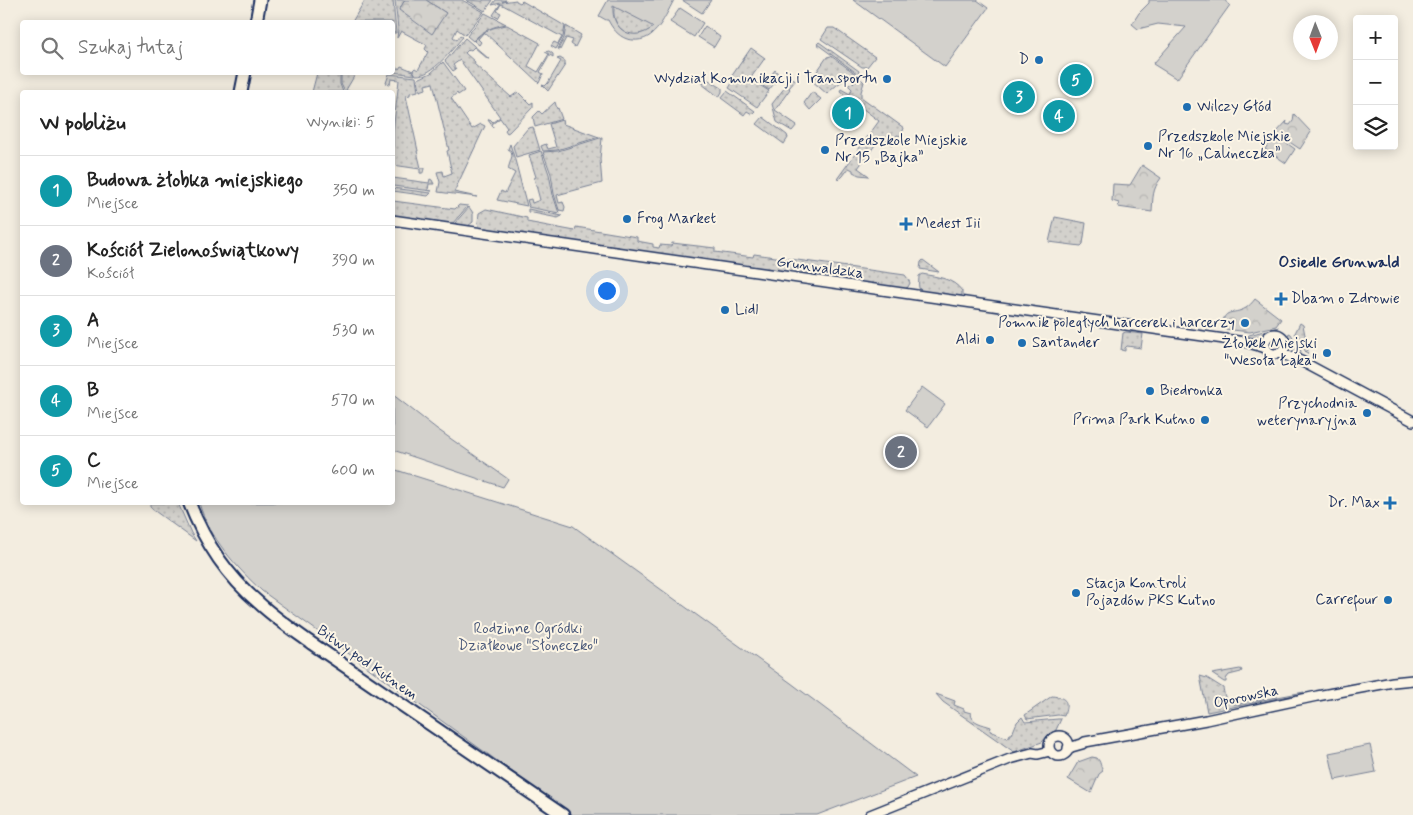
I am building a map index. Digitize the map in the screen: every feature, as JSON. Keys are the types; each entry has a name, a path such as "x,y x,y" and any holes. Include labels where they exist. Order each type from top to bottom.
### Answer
{"main road":[{"path":"256,20 260,0"},
{"path":"241,90 244,75"},
{"name":"Bitwy pod Kutnem","path":"189,505 202,532 222,564 264,608 319,648 563,815"}],"street":[{"name":"Grunwaldzka","path":"395,220 1266,344"},
{"path":"1272,335 1278,335 1283,339 1282,349 1276,354 1270,353 1266,344 1272,335"},
{"path":"1282,349 1413,421"},
{"path":"1393,682 1413,674"},
{"name":"Oporowska","path":"1068,744 1082,744 1317,696 1413,680"},
{"path":"1058,736 1064,737 1068,744 1066,752 1061,755 1055,755 1050,747 1052,738 1058,736"},
{"path":"870,815 1010,759 1050,747"}],"green space":[{"path":"365,0 393,0 395,20 353,20"},
{"path":"395,0 405,0 399,10 446,13 426,0 462,0 484,12 465,35 457,29 453,37 457,40 460,35 463,37 442,61 429,71 416,75 413,70 415,68 418,70 428,52 425,49 427,45 401,31 397,38"},
{"path":"405,0 426,0 446,13 432,34 399,10"},
{"path":"466,0 483,1 493,0 485,11"},
{"path":"496,0 506,0 502,2 516,0 520,3 522,1 565,26 563,37 556,49 551,46 554,42 558,44 562,37 501,4 497,11 501,13 498,18 493,15 501,3 492,5"},
{"path":"608,0 674,0 656,30 644,39 624,38 611,26 608,20 599,16","holes":["613,6 652,26 646,32 638,34 625,32 616,22 613,15"]},
{"path":"617,0 667,0 652,27 641,34 634,35 621,29 617,23 614,16 614,8"},
{"path":"682,0 711,0 702,13"},
{"path":"853,0 977,0 988,8 945,67"},
{"path":"1149,0 1224,0 1230,5 1177,79 1153,64 1186,27 1158,24 1138,29 1132,24 1149,3"},
{"path":"680,8 703,23 694,37 670,22"},
{"path":"485,13 506,24 496,26 480,34 473,41 467,36"},
{"path":"507,25 540,43 528,66 538,72 549,54 545,52 549,51 553,54 553,57 550,55 540,72 543,74 539,83 484,32"},
{"path":"566,26 581,35 575,47 571,44 573,40 566,38 560,50 558,49 564,38"},
{"path":"705,26 720,37 714,47 698,37"},
{"path":"828,28 834,28 875,57 867,67 862,67 821,39"},
{"path":"483,33 478,39 481,42 479,45 474,41"},
{"path":"465,38 489,59 474,47 465,53 475,62 474,64 511,97 518,92 530,104 533,102 533,107 507,133 505,130 507,128 500,118 492,124 493,127 488,120 490,119 493,122 500,117 460,60 453,65 456,69 453,71 445,61"},
{"path":"819,42 859,71 858,74 817,44"},
{"path":"751,48 765,58 750,79 769,91 757,107 729,88 734,80 731,77"},
{"path":"831,56 856,74 840,82 827,94 811,80 827,57"},
{"path":"560,58 565,61 565,65 548,91 542,85 545,86 548,83 561,61 557,59"},
{"path":"443,62 464,91 458,95 457,93 451,98 472,129 481,124 485,126 454,192 477,197 438,192 440,182 437,172 443,171 444,176 452,173 447,151 449,150 433,83 425,85 426,89 420,91 418,79 431,73"},
{"path":"401,66 413,71 415,75 395,72 395,67 399,69"},
{"path":"775,70 780,76 769,90 763,86"},
{"path":"316,75 340,75 342,90 313,90"},
{"path":"341,75 355,75 346,90 344,90 341,84"},
{"path":"389,75 416,77 418,91 406,96 421,168 425,168 422,173 420,173 420,169 395,165 395,115 399,80 391,79 390,84 386,83"},
{"path":"792,78 796,80 775,110 797,125 792,131 777,122 772,104"},
{"path":"707,79 722,88 719,97 702,84"},
{"path":"861,79 864,82 861,97 904,128 901,136 897,135 895,138 897,140 893,145 881,137 858,168 869,176 859,175 849,168 839,180 837,179 879,121 840,91 841,89 850,94 852,89 848,85"},
{"path":"727,91 755,111 752,114 747,111 744,115 721,98"},
{"path":"812,92 821,99 810,110 804,103"},
{"path":"555,102 562,119 535,127 533,117 539,111 542,114"},
{"path":"1294,114 1311,132 1300,149 1276,133 1287,121 1286,124 1290,125"},
{"path":"763,117 787,135 788,138 784,144 757,124"},
{"path":"562,120 563,124 599,137 557,150 543,151 541,146 546,144 548,149 556,147 549,124"},
{"path":"533,127 540,150 516,157 513,146 528,128"},
{"path":"1275,135 1295,149 1286,163 1265,149"},
{"path":"602,138 600,159 602,183 557,195 559,203 563,202 565,207 564,211 559,210 551,174 543,152 558,151"},
{"path":"510,144 527,206 497,200 501,191 505,193 515,173 508,169 512,156 511,151 508,149"},
{"path":"541,151 559,213 528,207 527,200 531,199 532,203 540,200 534,178 536,177 529,155"},
{"path":"1142,165 1161,178 1154,190 1152,212 1118,207 1119,203 1112,201 1113,184 1130,185"},
{"path":"395,178 429,183 430,179 434,184 429,184 428,190 432,191 395,186"},
{"path":"395,188 431,193 428,196 395,191"},
{"path":"395,201 455,209 459,205 468,206 452,224 395,218"},
{"path":"469,207 473,213 473,222 468,226 454,224"},
{"path":"486,209 527,218 527,222 575,231 576,227 637,237 637,241 653,244 653,247 659,248 660,245 671,246 672,243 715,248 715,252 753,257 754,254 905,275 910,283 904,290 480,228 478,223 479,213"},
{"path":"528,209 562,216 558,218 528,212"},
{"path":"1055,217 1086,223 1083,244 1081,246 1049,242"},
{"path":"923,260 939,272 920,269"},
{"path":"922,274 939,277 954,283 962,291 962,295 939,296 922,291 919,288 919,276"},
{"path":"1255,299 1281,319 1276,326 1250,332 1224,329 1222,327 1227,314 1246,308"},
{"path":"1300,323 1303,325 1308,350 1307,354 1301,344 1303,343 1295,333"},
{"path":"1279,327 1264,336 1247,337 1249,335"},
{"path":"1123,333 1143,334 1141,348 1127,346 1125,351 1121,350"},
{"path":"1289,333 1301,351 1300,356 1290,346 1288,340"},
{"path":"922,387 945,404 928,427 905,410"},
{"path":"395,396 437,429 508,479 503,487 395,451"},
{"name":"Rodzinne Ogródki Działkowe \"Słoneczko\"","path":"395,470 573,526 791,683 916,777 817,815 572,815 262,591 225,551 209,528 200,505 395,505"},
{"path":"179,505 196,541 152,509 150,506"},
{"path":"1242,670 1241,672 1229,675 1226,682 1212,674"},
{"path":"1200,676 1223,688 1226,699 1233,704 1245,703 1255,697 1256,701 1304,693 1207,712"},
{"path":"936,694 955,701 954,705 971,713 975,721 991,727 990,731 1008,738 1022,717 1025,722 1061,719 1056,730 1042,742 1014,752 943,702"},
{"path":"1052,696 1061,698 1066,702 1064,716 1027,719 1025,715"},
{"path":"1370,745 1376,772 1335,780 1329,753"},
{"path":"1092,757 1097,758 1103,771 1099,774 1091,793 1068,779 1078,762"}],"place":[{"name":"D","path":"1039,60"},
{"name":"Wydział Komunikacji i Transportu","path":"887,79"},
{"name":"C","path":"1076,80"},
{"name":"A","path":"1019,97"},
{"name":"Wilczy Głód","path":"1187,107"},
{"name":"Budowa żłobka miejskiego","path":"848,113"},
{"name":"B","path":"1059,116"},
{"name":"Przedszkole Miejskie Nr 16 „Calineczka”","path":"1148,146"},
{"name":"Przedszkole Miejskie Nr 15 „Bajka”","path":"825,150"},
{"name":"Frog Market","path":"627,219"},
{"name":"Medest Iii","path":"906,224"},
{"name":"Dbam o Zdrowie","path":"1281,299"},
{"name":"Lidl","path":"725,310"},
{"name":"Pomnik poległych harcerek i harcerzy","path":"1245,323"},
{"name":"Aldi","path":"990,340"},
{"name":"Santander","path":"1022,343"},
{"name":"Żłobek Miejski \"Wesoła Łąka\"","path":"1327,353"},
{"name":"Biedronka","path":"1150,391"},
{"name":"Przychodnia weterynaryjna","path":"1367,413"},
{"name":"Prima Park Kutno","path":"1205,420"},
{"name":"Kościół Zielonoświątkowy","path":"901,452"},
{"name":"Dr. Max","path":"1390,503"},
{"name":"Stacja Kontroli Pojazdów PKS Kutno","path":"1076,593"},
{"name":"Carrefour","path":"1388,600"}],"district":[{"name":"Osiedle Grunwald","path":"1339,262"}]}
